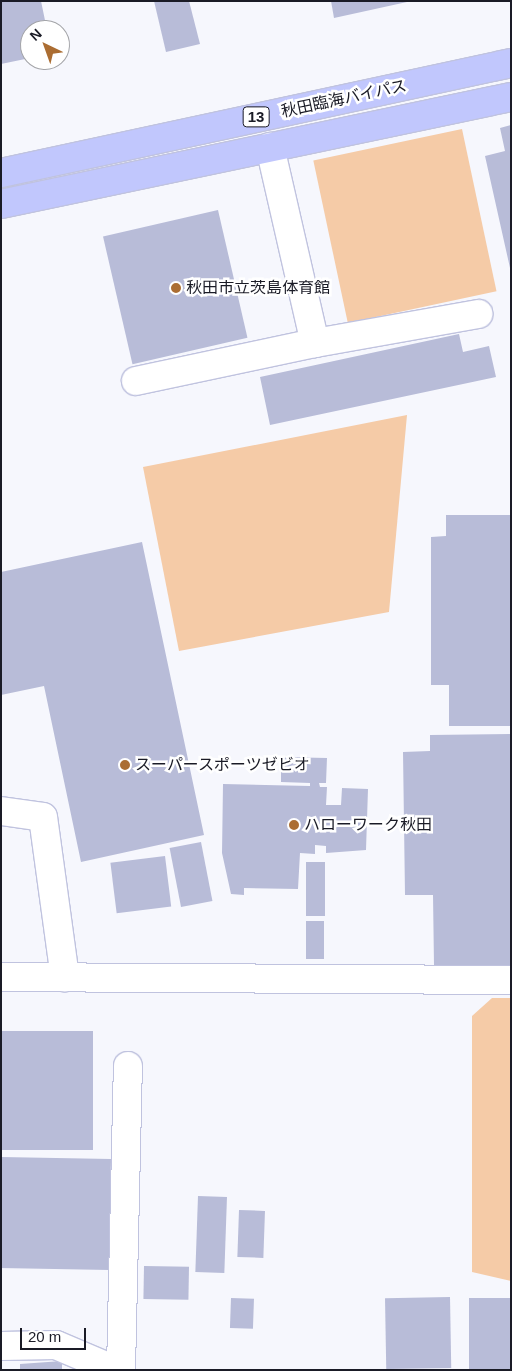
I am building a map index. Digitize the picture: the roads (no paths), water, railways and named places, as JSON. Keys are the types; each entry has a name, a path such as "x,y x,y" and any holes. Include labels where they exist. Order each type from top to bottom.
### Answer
{"highway":[{"name":"秋田臨海バイパス","path":"1,173 511,63"},
{"name":"秋田臨海バイパス","path":"1,204 511,97"}],"street":[{"path":"270,147 315,343"},
{"path":"136,381 315,343 478,314"},
{"path":"1,811 43,818 65,978"},
{"path":"1,977 511,980"},
{"path":"121,1370 128,1066"},
{"path":"1,1346 56,1345 115,1370"}],"place":[{"name":"秋田市立茨島体育館","path":"176,288"},
{"name":"スーパースポーツゼビオ","path":"125,765"},
{"name":"ハローワーク秋田","path":"294,825"}]}
